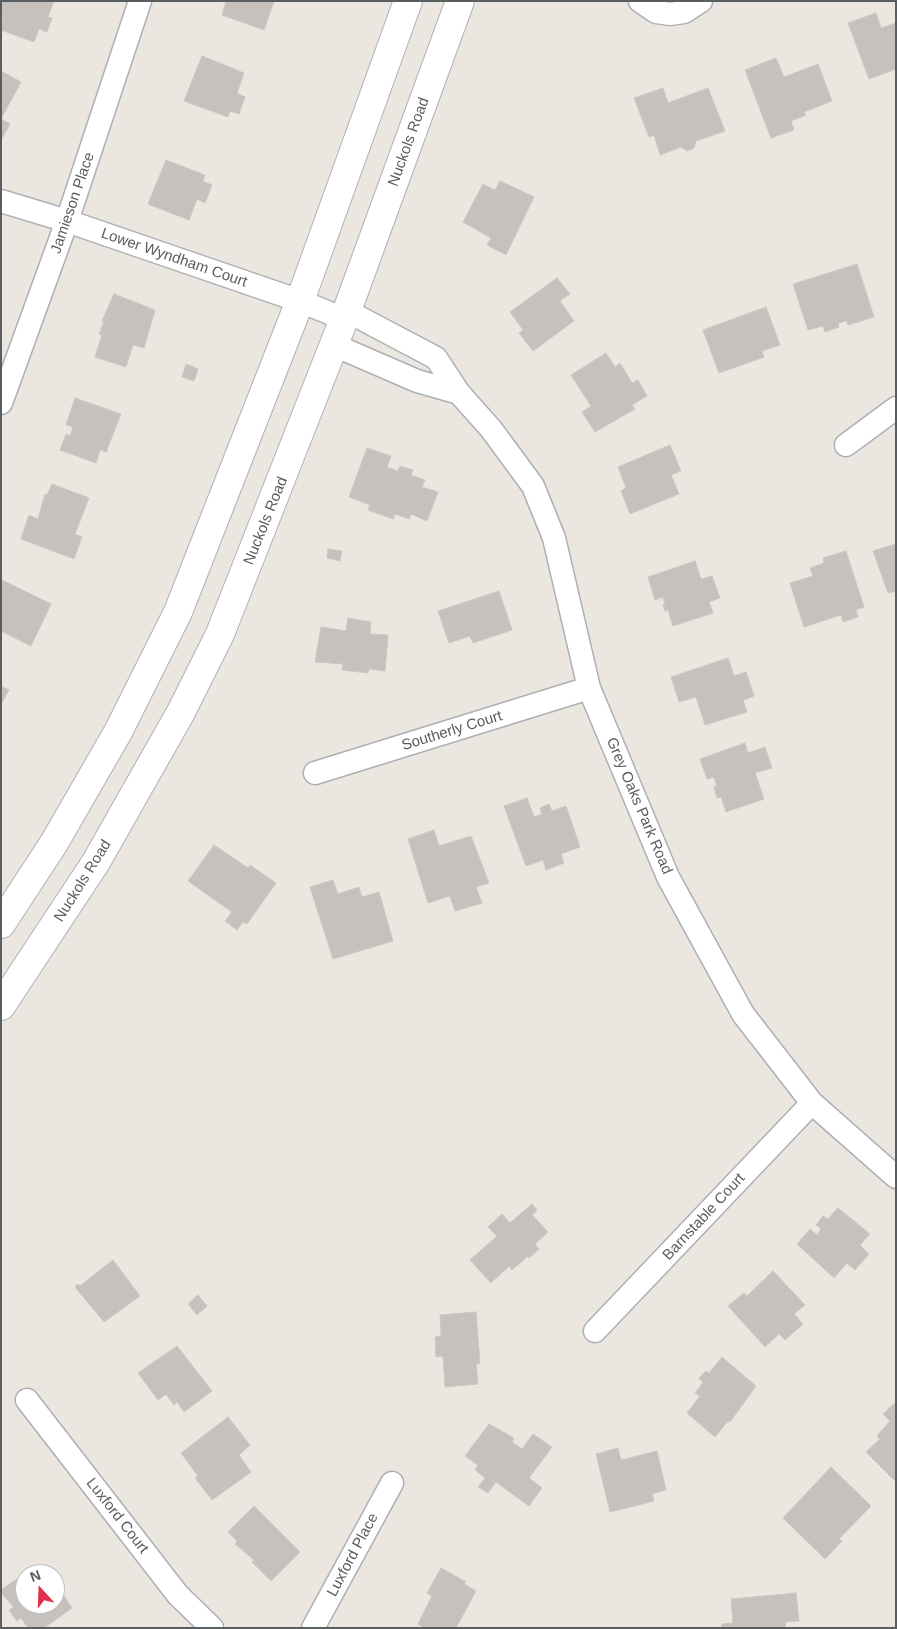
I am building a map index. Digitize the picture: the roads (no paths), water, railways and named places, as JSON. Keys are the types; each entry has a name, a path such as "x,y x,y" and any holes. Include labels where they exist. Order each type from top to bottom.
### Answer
{"main road":[{"path":"1,924 54,843 118,732 178,612 300,301 408,1"},
{"name":"Nuckols Road","path":"1,1006 96,862 182,712 220,634 346,315 460,1"}],"street":[{"name":"Jamieson Place","path":"1,403 67,221 140,1"},
{"path":"640,1 656,12 670,14 684,12 701,1"},
{"name":"Lower Wyndham Court","path":"1,201 67,221 346,315"},
{"name":"Grey Oaks Park Road","path":"346,315 436,358 459,393 491,429 533,486 554,538 589,688 673,885 743,1014 812,1102 896,1177"},
{"path":"334,345 417,381 459,393"},
{"path":"846,445 896,408"},
{"name":"Southerly Court","path":"315,773 589,688"},
{"name":"Barnstable Court","path":"595,1331 812,1102"},
{"name":"Luxford Court","path":"27,1400 178,1595 212,1628"},
{"name":"Luxford Place","path":"313,1628 392,1483"}]}
